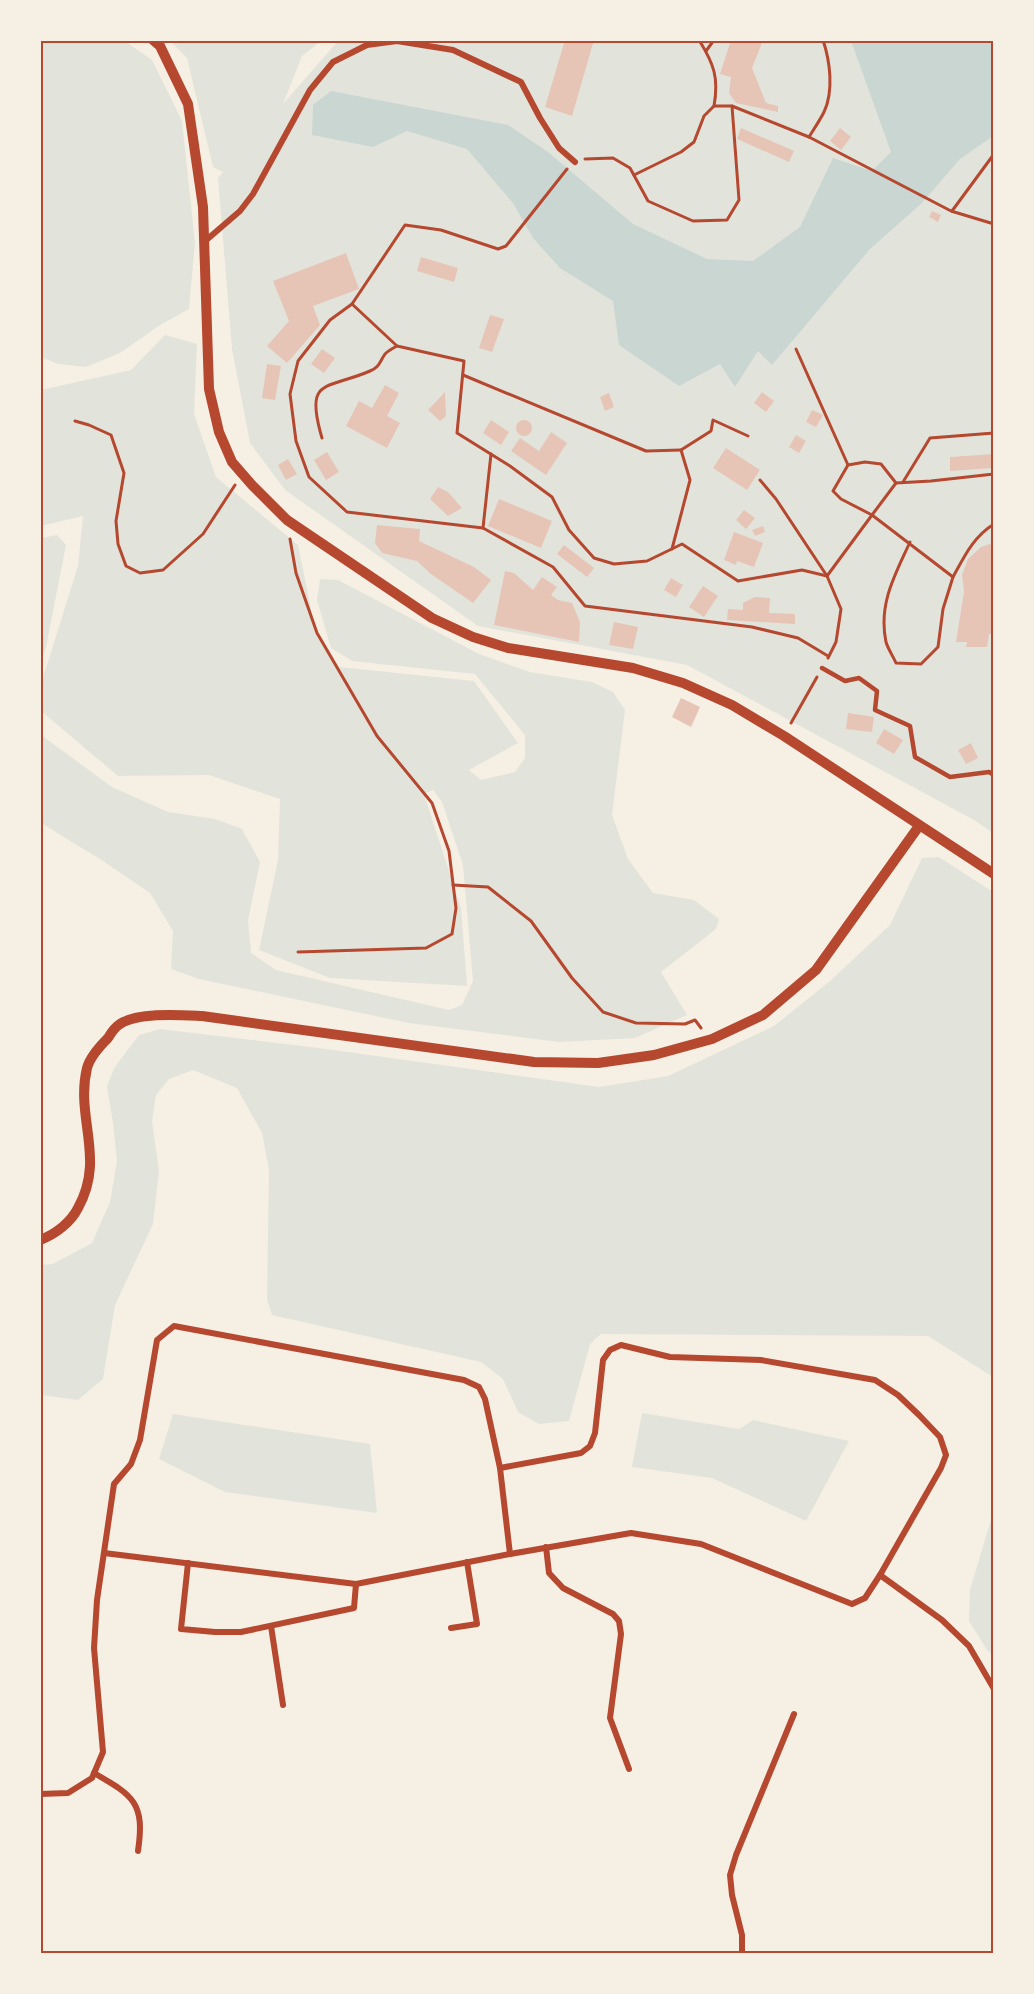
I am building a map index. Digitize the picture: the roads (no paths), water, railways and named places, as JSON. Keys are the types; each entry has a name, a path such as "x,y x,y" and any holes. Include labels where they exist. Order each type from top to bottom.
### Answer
{"street":[{"path":"153,40 160,46 188,104 203,207 209,389 219,432 232,462 287,520 432,618 473,638 508,648 633,668 683,683 732,705 784,736 993,874"},
{"path":"203,242 240,211 253,194 310,90 333,63 367,45 397,41 453,50 521,82 540,118 572,164"},
{"path":"40,1240 50,1236 73,1217 86,1194 92,1167 84,1094 88,1066 101,1045 120,1023 148,1015 201,1016 534,1062 598,1063 654,1055 711,1040 763,1015 816,970 919,826"},
{"path":"40,1794 68,1793 92,1778 103,1752 94,1648 97,1600 114,1484 131,1464 140,1440 157,1340 174,1326 464,1380 479,1387 485,1399 500,1468 510,1554"},
{"path":"104,1553 356,1584 631,1533 701,1544 852,1604 865,1598 880,1575 941,1468 946,1455 940,1437 919,1414 898,1395 875,1380 761,1360 670,1357 621,1345 610,1350 603,1360 595,1433 590,1446 581,1453 500,1468"},
{"path":"546,1547 549,1573 563,1588 613,1614 620,1621 621,1634 609,1718 629,1769"},
{"path":"451,1629 477,1624 467,1562"},
{"path":"188,1563 181,1629 242,1632 354,1608 356,1584"},
{"path":"880,1575 942,1620 969,1646 993,1689"},
{"path":"271,1626 283,1706"},
{"path":"742,1953 742,1935 732,1895 730,1875 736,1855 794,1714"},
{"path":"94,1773 121,1788 138,1807 140,1835 138,1851"}],"lane":[{"path":"822,668 845,681 859,678 877,691 875,710 910,726 915,757 950,777 989,772 993,775"}]}
